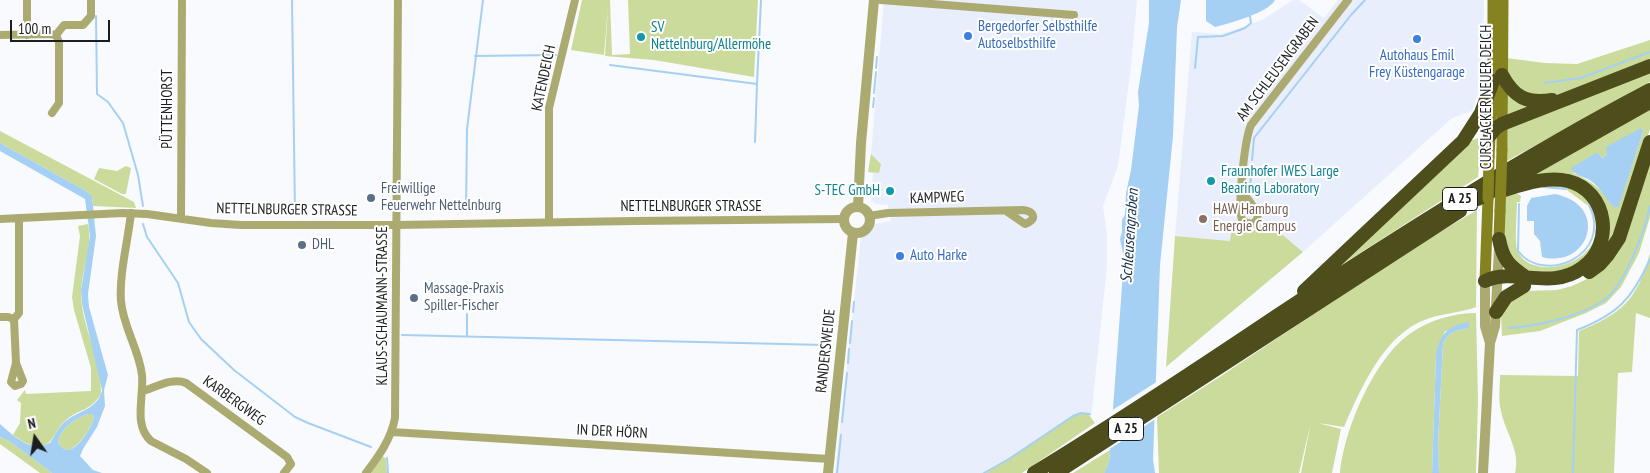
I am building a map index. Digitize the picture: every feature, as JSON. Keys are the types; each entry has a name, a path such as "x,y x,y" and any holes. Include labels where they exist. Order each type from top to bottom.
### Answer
{"highway":[{"path":"1490,136 1502,124 1650,66"},
{"path":"1275,318 1463,141 1481,113 1498,78 1524,99 1541,101 1567,98"},
{"name":"A 25","path":"1160,400 1275,318 1472,192 1557,141 1650,90"},
{"name":"A 25","path":"1056,473 1092,444 1484,196 1650,102"},
{"path":"1463,141 1477,134 1490,136 1502,150"},
{"path":"1494,281 1526,282 1554,286 1568,283 1594,269 1607,256 1619,238 1650,142"},
{"path":"1484,196 1533,182 1557,179 1581,186 1587,190 1597,203 1603,217 1604,231 1602,243 1593,258 1583,267 1566,276 1526,282 1506,297 1496,312"},
{"path":"1499,239 1502,254 1508,264 1526,282"},
{"name":"A 25","path":"1034,473 1092,444"}],"main road":[{"name":"CURSLACKER NEUER DEICH","path":"1493,0 1502,124 1499,239"},
{"name":"CURSLACKER NEUER DEICH","path":"1494,281 1487,219 1490,136 1498,78 1503,0"}],"street":[{"path":"27,0 27,35"},
{"path":"56,35 64,25 83,25 91,16 91,0"},
{"name":"PÜTTENHORST","path":"181,218 182,0"},
{"name":"KLAUS-SCHAUMANN-STRASSE","path":"392,432 395,418 398,0"},
{"name":"KATENDEICH","path":"549,222 549,108 575,0"},
{"path":"858,207 860,152 874,0"},
{"path":"881,0 1074,15"},
{"name":"AM SCHLEUSENGRABEN","path":"1241,190 1246,140 1251,125 1348,0"},
{"path":"0,35 56,35"},
{"path":"52,114 59,102 60,90 59,42 56,35"},
{"path":"858,207 866,210 869,216 870,222 866,230 854,233 846,228 844,219 850,208 858,207"},
{"name":"KAMPWEG","path":"869,216 888,213 1006,211"},
{"path":"131,213 121,286 121,301 123,315 140,363 143,391 141,427 146,437 207,473"},
{"name":"NETTELNBURGER STRASSE","path":"0,219 131,213 234,225 397,225 844,219"},
{"path":"16,363 19,218"},
{"name":"RANDERSWEIDE","path":"828,473 854,233"},
{"name":"CURSLACKER NEUER DEICH","path":"1490,343 1485,326 1494,281 1499,239"},
{"name":"CURSLACKER NEUER DEICH","path":"1483,473 1490,343 1496,326 1494,281"},
{"path":"0,317 16,316"},
{"name":"KARBERGWEG","path":"143,391 173,382 180,381 186,383 287,457 291,464 284,473"},
{"path":"366,473 392,432"},
{"name":"IN DER HÖRN","path":"392,432 829,459"}],"shaded area":[{"path":"884,0 1137,0 1131,66 1118,166 1103,206 1107,235 1107,266 1091,418 1088,414 1081,413 1073,416 986,473 835,473 861,238 875,224 891,221 888,205 875,204 875,202 871,201 873,173 868,172"},
{"path":"1293,0 1299,0 1324,18 1338,0 1484,0 1482,73 1480,88 1472,111 1452,118 1303,252 1266,221 1253,231 1231,241 1175,236 1192,32 1220,34 1232,31 1264,19"}],"green space":[{"path":"582,0 610,0 612,55 630,54 628,0 758,0 754,77 654,60 605,56 608,7 604,55 571,50"},
{"path":"1650,40 1650,62 1567,95 1548,98 1524,95 1506,75 1506,58 1545,63 1577,64"},
{"path":"1650,71 1650,82 1507,161 1508,126"},
{"path":"1507,93 1535,107 1508,118"},
{"path":"1650,109 1650,129 1615,236 1599,256 1593,191 1523,181","holes":["1643,132 1619,205 1616,208 1597,188 1573,173 1599,154 1602,158"]},
{"path":"0,131 134,202 136,208 93,206 92,196 86,191 0,143"},
{"path":"1478,138 1480,153 1478,177 1332,271 1470,141"},
{"path":"871,154 881,164 879,173 868,172"},
{"path":"1650,156 1650,217 1639,253 1621,287 1606,303 1586,313 1540,331 1502,336 1502,307 1524,291 1557,290 1572,286 1585,280 1604,266"},
{"path":"126,166 131,168 126,194 122,194 94,179 99,168 117,171"},
{"path":"1545,183 1558,183 1569,186 1585,195 1598,217 1599,228 1596,244 1587,257 1574,266 1558,272 1542,274 1527,272 1514,265 1505,253 1502,233 1505,196 1514,192 1521,196 1520,202 1517,202 1516,236 1518,252 1527,262 1540,267 1556,267 1572,262 1585,253 1594,240 1596,223 1589,203 1587,205 1567,190 1567,188 1544,186"},
{"path":"1477,210 1476,307 1433,317 1412,326 1386,349 1366,380 1344,427 1318,423 1341,429 1332,473 1301,473 1311,422 1299,473 1159,473 1157,417 1405,253"},
{"path":"1266,221 1303,252 1166,367 1175,236 1230,241 1232,228 1253,231"},
{"path":"88,224 89,241 81,292 84,318 98,368 101,394 89,407 65,421 47,444 42,446 32,445 13,435 20,423 21,403 17,400 25,390 26,394 91,391 91,368 72,297 80,236 78,226"},
{"path":"1650,253 1650,318 1636,313 1632,372 1618,373 1614,473 1515,473 1516,457 1500,407 1500,375 1578,376 1579,331 1607,318 1626,303 1640,282"},
{"path":"1476,313 1478,400 1476,473 1439,473 1438,443 1443,344 1453,332 1469,328 1445,331 1436,355 1432,473 1340,473 1354,416 1373,377 1397,344 1418,328 1434,321 1459,314"},
{"path":"1081,413 1088,414 1095,423 1022,473 986,473 1073,416"},
{"path":"92,414 94,418 85,436 70,450 64,449 58,443 62,432 78,418"},
{"path":"0,437 9,441 52,473 40,473 0,444"},
{"path":"1110,450 1109,463 1104,473 1073,473"},
{"path":"383,456 386,459 387,473 371,473"}],"water":[{"name":"Schleusengraben","path":"1149,0 1181,0 1177,27 1173,136 1160,265 1153,460 1155,473 1104,473 1109,463 1124,259 1120,239 1122,220 1125,215 1126,193 1131,170 1139,106 1138,92 1149,23"},
{"path":"1206,0 1275,0 1271,5 1257,13 1215,27 1206,21"},
{"path":"1641,128 1643,132 1619,206 1616,208 1595,184 1572,171 1571,168 1596,153 1602,158 1607,155 1606,147"},
{"path":"0,143 92,196 96,236 88,294 89,307 108,375 104,390 105,406 97,427 80,456 93,470 102,473 52,473 9,441 0,437 0,424 29,445 43,446 50,443 64,422 93,405 102,390 82,304 81,290 90,236 85,199 0,151","holes":["92,414 94,418 88,432 70,450 64,449 58,443 65,428 78,418"]},
{"path":"1555,194 1572,200 1583,210 1588,222 1587,234 1582,245 1572,254 1559,258 1542,257 1540,241 1534,234 1534,221 1527,221 1527,206 1531,198"},
{"path":"1469,322 1469,328 1453,332 1443,344 1438,443 1439,473 1432,473 1436,355 1442,336 1446,332 1455,326"}],"pier":[{"path":"1158,381 1157,418 1108,450 1111,411"}],"waterway":[{"path":"292,0 295,213"},
{"path":"466,211 467,129 483,0"},
{"path":"757,84 761,0"},
{"path":"1252,160 1254,138 1351,15 1365,0"},
{"path":"96,16 97,94 108,102 123,123 138,175 143,206"},
{"path":"1195,68 1198,37 1223,36 1245,28 1251,23 1250,16"},
{"path":"1544,83 1581,78 1650,52"},
{"path":"475,56 556,55"},
{"path":"876,68 877,57"},
{"path":"610,65 757,84 755,142"},
{"path":"874,93 876,72"},
{"path":"873,107 874,98"},
{"path":"1249,191 1251,178"},
{"path":"1544,187 1566,189"},
{"path":"1519,204 1518,251 1529,261 1543,265 1558,265 1572,260 1584,251 1592,238 1594,223 1589,205"},
{"path":"1508,328 1557,320 1582,312 1603,301 1619,284 1626,271 1644,229 1650,206"},
{"path":"143,224 147,237 178,283 189,322 201,339 234,370 295,417 371,447"},
{"path":"1573,473 1577,330 1603,318 1622,304 1637,285 1650,259"},
{"path":"853,312 854,302"},
{"path":"467,314 467,335"},
{"path":"850,343 852,321"},
{"path":"402,335 825,345"},
{"path":"848,363 849,349"},
{"path":"842,422 847,373"},
{"path":"984,473 1009,459 1073,416 1081,413 1090,414"},
{"path":"837,473 841,435"},
{"path":"387,458 388,473"}],"place":[{"name":"Bergedorfer Selbsthilfe Autoselbsthilfe","path":"968,36"},
{"name":"SV Nettelnburg/Allermöhe","path":"641,37"},
{"name":"Autohaus Emil Frey Küstengarage","path":"1417,39"},
{"name":"Fraunhofer IWES Large Bearing Laboratory","path":"1211,181"},
{"name":"S-TEC GmbH","path":"890,191"},
{"name":"Freiwillige Feuerwehr Nettelnburg","path":"371,198"},
{"name":"HAW Hamburg Energie Campus","path":"1203,219"},
{"name":"DHL","path":"302,245"},
{"name":"Auto Harke","path":"900,256"},
{"name":"Massage-Praxis Spiller-Fischer","path":"414,298"}]}
